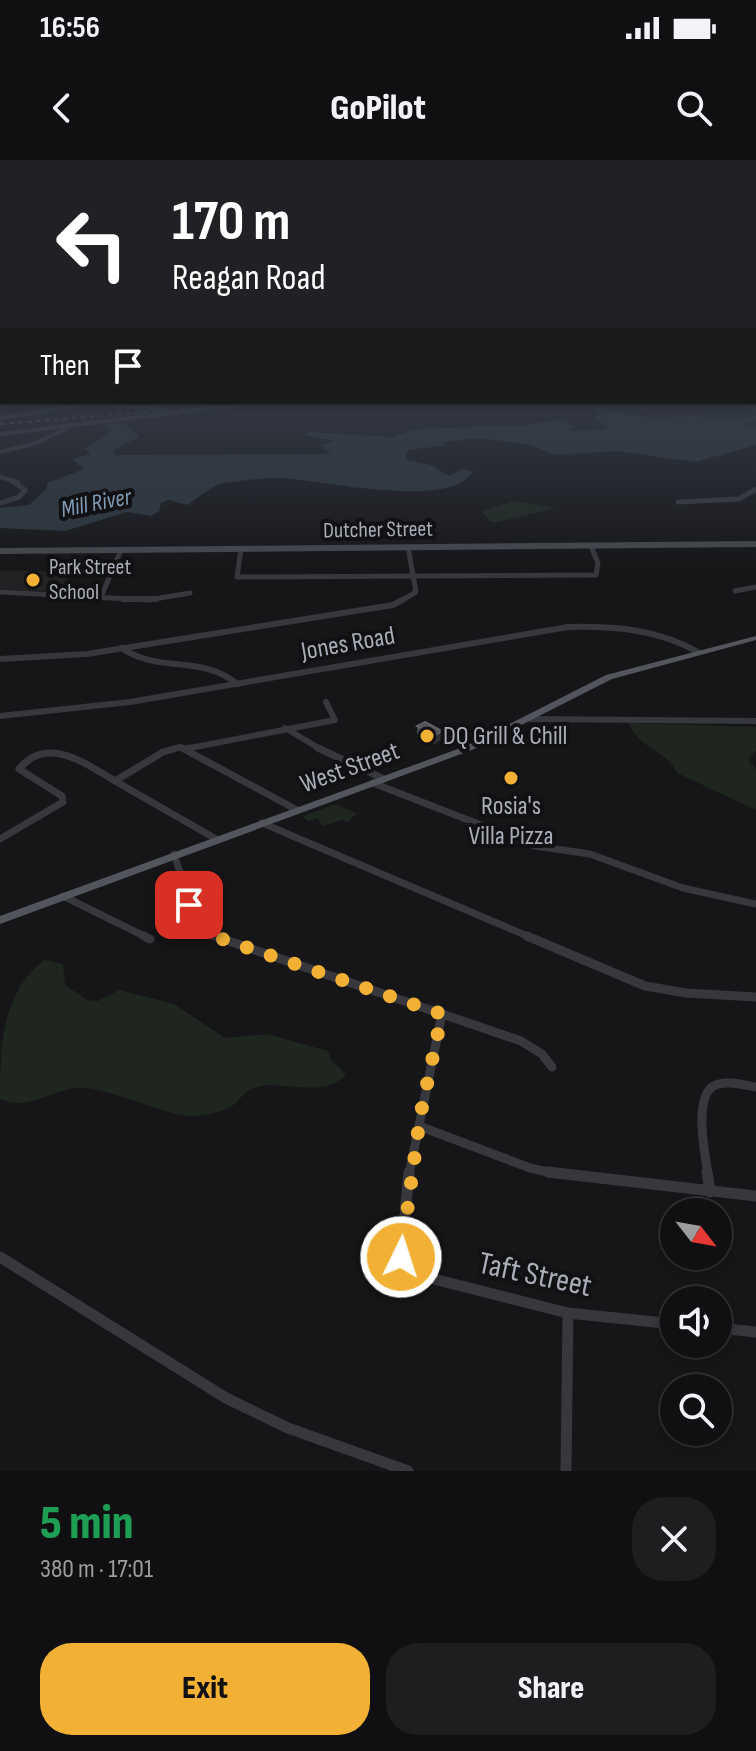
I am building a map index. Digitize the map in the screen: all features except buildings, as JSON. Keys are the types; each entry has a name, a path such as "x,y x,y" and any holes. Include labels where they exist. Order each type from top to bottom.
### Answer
{"main road":[{"name":"West Street","path":"0,920 469,748 609,677 756,638"}],"street":[{"path":"0,477 18,482 25,490 19,497 0,503"},
{"path":"678,502 740,499 756,489"},
{"name":"Dutcher Street","path":"0,551 756,544"},
{"path":"241,549 237,577 596,575 598,563 591,546"},
{"path":"0,659 121,648 393,605 415,593 408,547"},
{"path":"101,597 121,550"},
{"path":"735,591 756,587"},
{"path":"0,592 157,600 190,593"},
{"name":"Jones Road","path":"0,716 130,702 568,627 640,630 676,640 698,652"},
{"path":"121,648 150,665 214,667 237,684"},
{"path":"185,749 335,720 326,702"},
{"path":"550,707 568,719"},
{"path":"530,719 756,721"},
{"path":"285,728 299,739 384,779"},
{"path":"115,781 176,747 297,810"},
{"path":"0,839 63,802 62,796 19,769 32,757 52,751 63,753 216,839"},
{"path":"373,783 535,846 590,854 683,888 756,904"},
{"path":"262,823 645,986 677,993 756,997"},
{"path":"174,854 189,905 205,931 521,1041 542,1054 552,1067"},
{"path":"63,896 150,939"},
{"name":"Taft Street","path":"442,1014 419,1126 401,1241 405,1263 418,1275 568,1313 660,1323"},
{"path":"710,1192 702,1126 707,1095 719,1084 756,1087"},
{"path":"419,1126 530,1168 568,1177 756,1196"},
{"path":"0,1257 226,1398 288,1428 408,1471"},
{"path":"566,1471 568,1313"},
{"path":"732,1329 756,1332"}],"shaded area":[{"path":"515,501 556,508 497,522 491,522 481,511"},
{"name":"Park Street School","path":"0,570 71,572 60,592 0,589"},
{"path":"629,723 756,727 756,750 748,760 756,769 756,810 677,773 666,759 633,732"},
{"path":"335,804 357,813 348,822 342,820 323,826 317,818 308,821 303,816"},
{"path":"44,960 63,964 65,985 87,1000 98,1001 119,990 174,1004 225,1038 267,1034 328,1051 331,1060 346,1074 337,1082 314,1088 277,1085 253,1088 230,1107 195,1116 83,1088 21,1103 0,1099 3,1042 11,1005 30,973"}],"water":[{"name":"Mill River","path":"86,448 117,448 112,451 115,455 331,454 325,448 423,448 409,450 407,460 431,465 449,476 462,469 473,472 460,483 440,489 415,491 292,479 249,480 224,483 209,489 187,505 169,500 161,503 159,511 151,516 127,512 65,531 0,528 0,508 29,505 47,488 47,483 84,469 73,459 91,454"},
{"path":"539,448 745,448 695,462 617,451 553,455"}],"place":[{"name":"Park Street School","path":"33,580"},
{"name":"DQ Grill & Chill","path":"427,736"},
{"name":"Rosia's Villa Pizza","path":"511,778"}],"route":[{"path":"189,905 200,926 219,938 392,994 442,1014 420,1117 402,1230 401,1257"}]}
